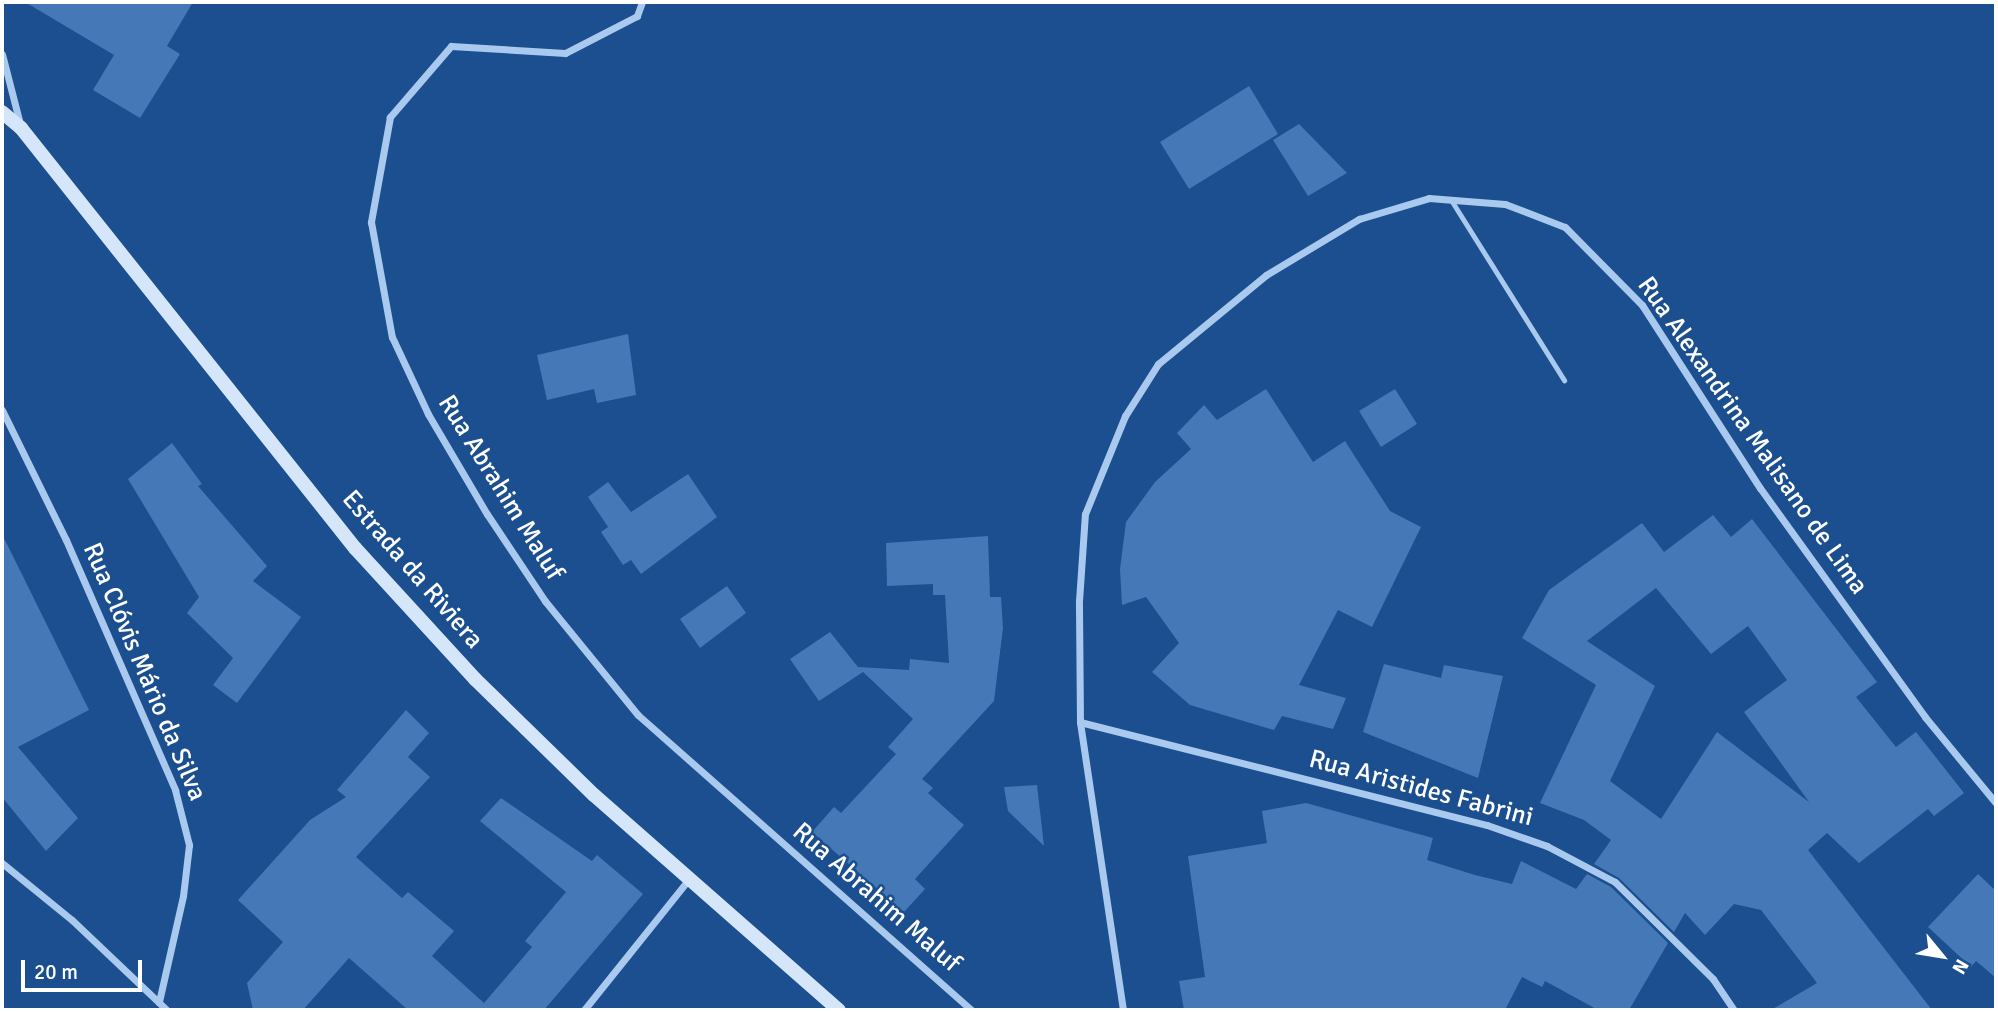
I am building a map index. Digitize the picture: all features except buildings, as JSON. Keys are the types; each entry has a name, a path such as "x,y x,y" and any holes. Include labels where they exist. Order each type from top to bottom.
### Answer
{"street":[{"name":"Rua Abrahim Maluf","path":"642,2 637,16 565,53 451,46 390,117 371,222 392,337 428,414 487,514 545,601 638,715 972,1010"},
{"path":"2,54 21,128"},
{"name":"Estrada da Riviera","path":"2,112 21,128 355,548 475,679 594,795 839,1010"},
{"name":"Rua Alexandrina Malisano de Lima","path":"1123,1010 1080,722 1079,601 1085,514 1125,416 1158,364 1266,275 1359,219 1429,198 1505,204 1564,227 1642,305 1760,488 1925,717 1996,803"},
{"name":"Rua Clóvis Mário da Silva","path":"2,411 66,540 175,790 189,845 183,896 159,1002"},
{"name":"Rua Aristides Fabrini","path":"1080,722 1487,825 1548,846 1615,882 1713,979 1734,1010"},
{"path":"2,863 72,920 167,1010"},
{"path":"584,1010 689,879"}],"lane":[{"path":"1451,200 1564,380"}]}
